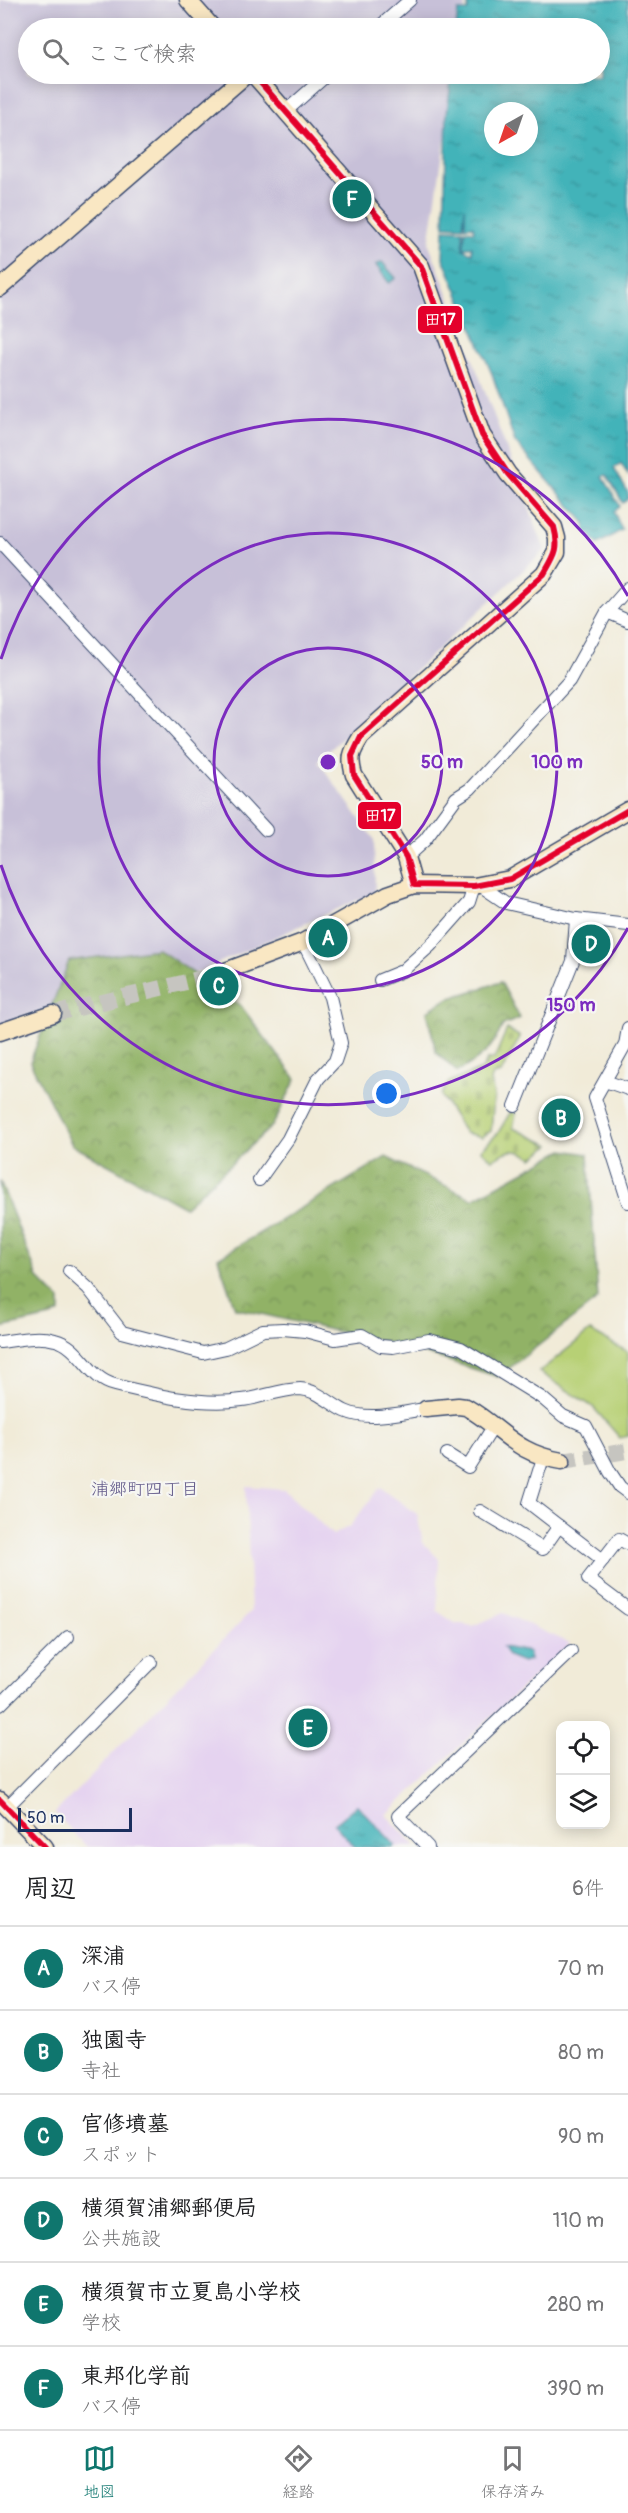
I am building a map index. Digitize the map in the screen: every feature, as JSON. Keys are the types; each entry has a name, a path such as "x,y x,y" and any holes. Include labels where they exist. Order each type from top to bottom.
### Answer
{"street":[{"path":"188,0 204,18"},
{"path":"389,18 410,0"},
{"path":"0,288 235,84"},
{"path":"262,84 421,266 482,435 508,474 554,527 557,538 557,552 544,574 361,737 353,749 350,761 354,775 406,857 414,885"},
{"path":"286,111 317,84"},
{"path":"0,543 266,830"},
{"path":"406,857 425,840 456,798 470,789 569,681 607,612 628,588"},
{"path":"607,612 628,621"},
{"path":"215,975 303,942 388,894 414,885 477,886 510,879 628,810"},
{"path":"477,886 506,903 576,918 628,925"},
{"path":"380,980 402,970 430,946 469,902 477,886"},
{"path":"515,1106 573,961 576,918"},
{"path":"259,1180 288,1139 318,1079 335,1061 341,1043 330,997 303,942"},
{"path":"0,1032 53,1014"},
{"path":"628,1028 625,1045 595,1098 628,1202"},
{"path":"605,1081 628,1089"},
{"path":"69,1270 88,1288 122,1332 203,1353 226,1348 263,1330 283,1329 305,1331 335,1339 362,1335 381,1346 393,1347 429,1340 461,1348 542,1398 563,1416 586,1426 610,1472 628,1493"},
{"path":"0,1342 54,1339 64,1343 76,1353 97,1378 112,1385 212,1403 303,1389 315,1392 346,1411 359,1415 372,1416 426,1409 466,1407 509,1440 543,1458 562,1461"},
{"path":"447,1455 468,1467 493,1427"},
{"path":"543,1458 529,1503 603,1560"},
{"path":"480,1511 543,1548 559,1526"},
{"path":"628,1544 620,1539 588,1579 628,1609"},
{"path":"0,1705 69,1637"},
{"path":"428,1847 398,1816 571,1651"},
{"path":"45,1847 3,1804 152,1662"}],"shaded area":[{"path":"0,0 466,0 463,18 18,18 18,84 453,84 429,244 545,550 318,761 374,839 375,892 201,971 20,1017 0,1025"},
{"path":"246,1486 284,1489 333,1535 350,1526 380,1487 417,1514 423,1543 439,1559 437,1611 455,1623 473,1626 503,1613 570,1643 386,1815 415,1845 412,1847 87,1847 55,1813 251,1611"}],"green space":[{"path":"158,949 241,1006 296,1079 273,1125 185,1207 72,1145 30,1062 69,961"},
{"path":"501,982 520,1018 503,1025 485,1053 457,1072 436,1052 427,1011 447,999"},
{"path":"507,1029 520,1037 501,1073 493,1075 491,1080 494,1096 491,1131 482,1137 465,1133 441,1095 449,1082 482,1069 488,1059 494,1059"},
{"path":"511,1111 516,1114 513,1128 550,1145 533,1158 522,1152 508,1151 492,1160 481,1150 498,1133"},
{"path":"563,1150 588,1154 598,1299 498,1377 405,1347 235,1308 218,1258 386,1157 473,1199"},
{"path":"0,1181 38,1278 60,1300 60,1312 51,1317 0,1328"},
{"path":"590,1331 628,1352 628,1436 620,1438 593,1407 539,1372"}],"water":[{"path":"468,0 628,0 628,475 621,463 614,468 628,493 628,499 623,503 607,475 603,476 620,506 614,512 622,530 598,544 585,530 585,523 515,442 492,374 443,258 444,229 463,230 463,249 472,253 472,246 464,249 465,230 474,231 473,226 465,227 465,207 463,227 444,226 447,114 451,84 610,84 610,18 457,18 458,11 468,11"},
{"path":"382,262 396,278 389,283 376,265"},
{"path":"503,1647 528,1652 530,1660 523,1662 508,1656"},
{"path":"357,1805 395,1845 393,1847 355,1847 334,1824"}],"tunnel":[{"path":"53,1014 215,975"},
{"path":"562,1461 628,1451"}],"transit line":[{"name":"田17","path":"262,84 421,266 482,435 508,474 554,527 557,541 555,552 544,574 361,737 352,756 354,775 406,857 414,885 474,886 510,879 628,810"},
{"name":"田17","path":"0,1800 45,1847"}],"place":[{"name":"東邦化学前","path":"352,199"},
{"name":"深浦","path":"328,938"},
{"name":"横須賀浦郷郵便局","path":"591,944"},
{"name":"官修墳墓","path":"219,986"},
{"name":"独園寺","path":"561,1118"},
{"name":"横須賀市立夏島小学校","path":"308,1728"}],"district":[{"name":"浦郷町四丁目","path":"145,1489"}]}
